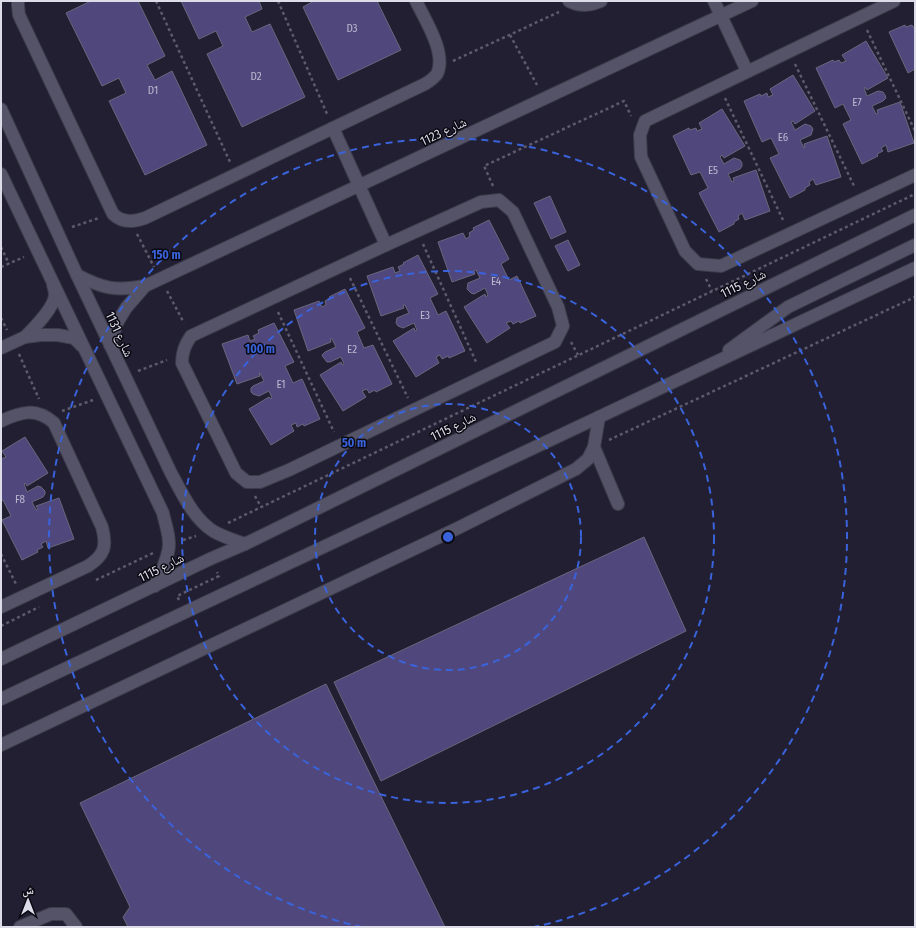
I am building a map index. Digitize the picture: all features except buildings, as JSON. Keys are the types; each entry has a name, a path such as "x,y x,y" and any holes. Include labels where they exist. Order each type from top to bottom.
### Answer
{"street":[{"path":"18,1 19,15 113,214 123,220 131,221 145,218 433,79 437,74 440,58 437,45 416,1"},
{"path":"572,3 586,6 601,1"},
{"path":"714,1 747,71"},
{"name":"شارع 1123","path":"77,275 96,285 111,289 129,289 145,286 752,1"},
{"path":"894,1 788,51 645,122 640,135 641,157 685,252 698,264 721,266 915,175"},
{"name":"شارع 1131","path":"1,109 110,345 174,479 188,504 200,520 212,530 245,544"},
{"path":"333,128 386,245"},
{"path":"1,174 162,513 167,529 169,545 155,586"},
{"path":"499,200 513,212 558,307 563,326 555,342 289,470 260,482 247,482 236,474 182,363 184,348 191,336 417,231 481,202 499,200"},
{"name":"شارع 1115","path":"1,659 210,559 245,544 915,215"},
{"path":"707,366 788,307 915,245"},
{"path":"1,699 915,268"},
{"path":"25,337 37,325 55,296 53,284"},
{"name":"شارع 1123","path":"110,345 118,323 126,308 145,286"},
{"path":"1,348 25,337 41,335 58,335 74,338 83,346"},
{"path":"1,421 16,414 26,412 46,416 54,423 102,526 105,537 104,550 97,560 88,566 1,607"},
{"path":"1,745 556,480 576,469 588,459 594,447 599,417"},
{"path":"594,447 618,504"},
{"path":"21,927 52,914 66,914 76,927"}],"path":[{"path":"156,1 236,175"},
{"path":"278,1 333,128"},
{"path":"438,68 510,35 572,3"},
{"path":"860,17 915,131"},
{"path":"510,35 544,99"},
{"path":"788,51 861,200"},
{"path":"719,85 789,234"},
{"path":"499,200 484,166 624,101 640,135"},
{"path":"93,582 169,545 212,530 915,194"},
{"path":"417,231 483,377"},
{"path":"1,247 9,264"},
{"path":"344,265 414,410"},
{"path":"594,447 915,297"},
{"path":"272,298 341,445"},
{"path":"1,318 14,342 46,416"},
{"path":"1,554 23,597"},
{"path":"185,612 177,596 219,576 210,559"},
{"path":"1,626 43,605"}]}
